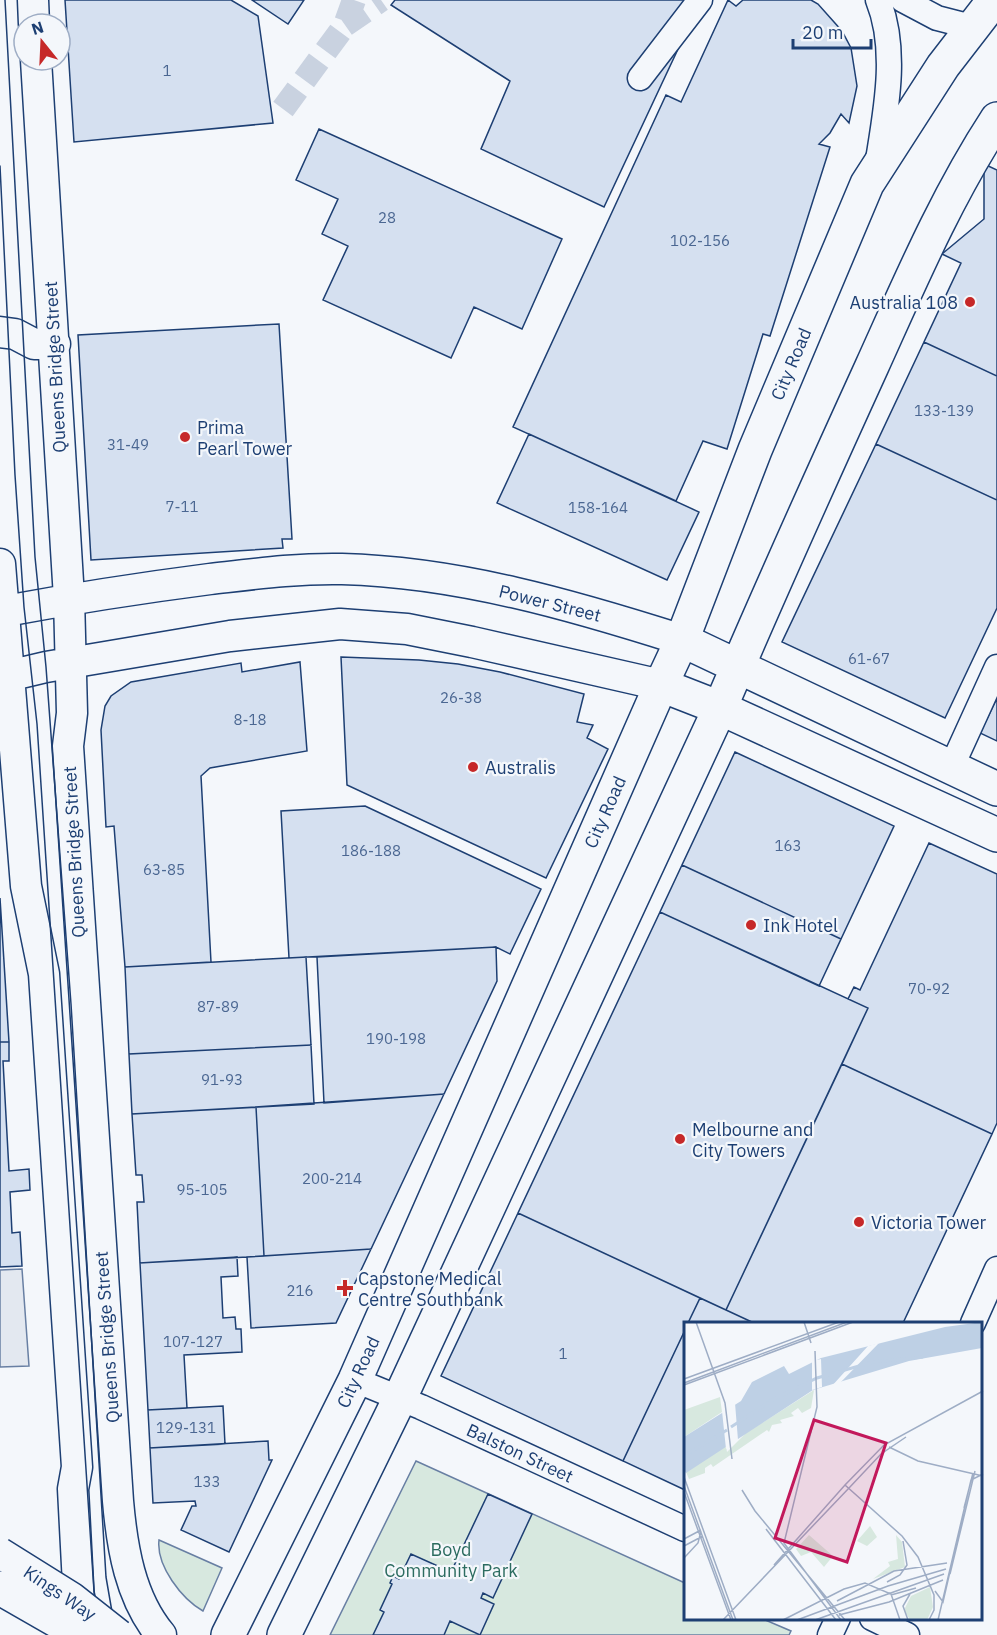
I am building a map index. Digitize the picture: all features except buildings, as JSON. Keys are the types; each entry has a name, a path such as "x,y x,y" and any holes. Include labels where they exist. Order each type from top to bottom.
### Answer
{"main road":[{"name":"City Road","path":"228,1635 355,1380 682,640 755,450 877,166 972,27 994,0"},
{"path":"284,1635 399,1400 720,708 760,612 933,231 977,150 997,119"},
{"name":"Power Street","path":"682,640 997,789"},
{"path":"662,685 720,708 997,835"},
{"path":"934,806 951,768"},
{"name":"Kings Way","path":"0,1588 81,1635"}],"street":[{"path":"640,78 700,0"},
{"path":"877,166 888,96 886,36 878,0"},
{"path":"903,0 937,18 972,27"},
{"name":"Queens Bridge Street","path":"37,72 69,598 72,713 68,746 120,1522 132,1579 161,1635"},
{"path":"0,332 15,334 34,344 54,344"},
{"path":"0,564 4,677 26,886 44,974 76,1456 74,1528 81,1635"},
{"name":"Power Street","path":"2,612 69,598 267,572 341,569 420,575 502,590 682,640"},
{"path":"4,677 71,663 230,636 317,626 368,624 472,642 662,685"},
{"path":"951,768 997,667"},
{"path":"973,1322 997,1269"},
{"name":"Balston Street","path":"355,1380 684,1529"},
{"name":"Kings Way","path":"0,1554 72,1598 119,1635"},
{"path":"830,1635 837,1620"},
{"path":"876,1620 907,1635"}],"green space":[{"name":"Boyd Community Park","path":"416,1461 684,1583 684,1620 765,1620 791,1631 789,1635 330,1635"},
{"path":"159,1540 222,1568 203,1611 195,1606 172,1581 162,1560"}],"shaded area":[{"path":"22,1269 29,1366 0,1367 0,1270"}],"tunnel":[{"path":"283,109 345,25 354,0"},
{"path":"345,25 381,0"}],"tram line":[{"path":"5,0 35,557 46,667 71,1004 106,1577 116,1635"},
{"path":"0,166 15,475 24,607 37,724 94,1591 103,1635"}],"place":[{"name":"Australia 108","path":"970,302"},
{"name":"Prima Pearl Tower","path":"185,437"},
{"name":"Australis","path":"473,767"},
{"name":"Ink Hotel","path":"751,925"},
{"name":"Melbourne and City Towers","path":"680,1139"},
{"name":"Victoria Tower","path":"859,1222"},
{"name":"Capstone Medical Centre Southbank","path":"345,1288"}]}
